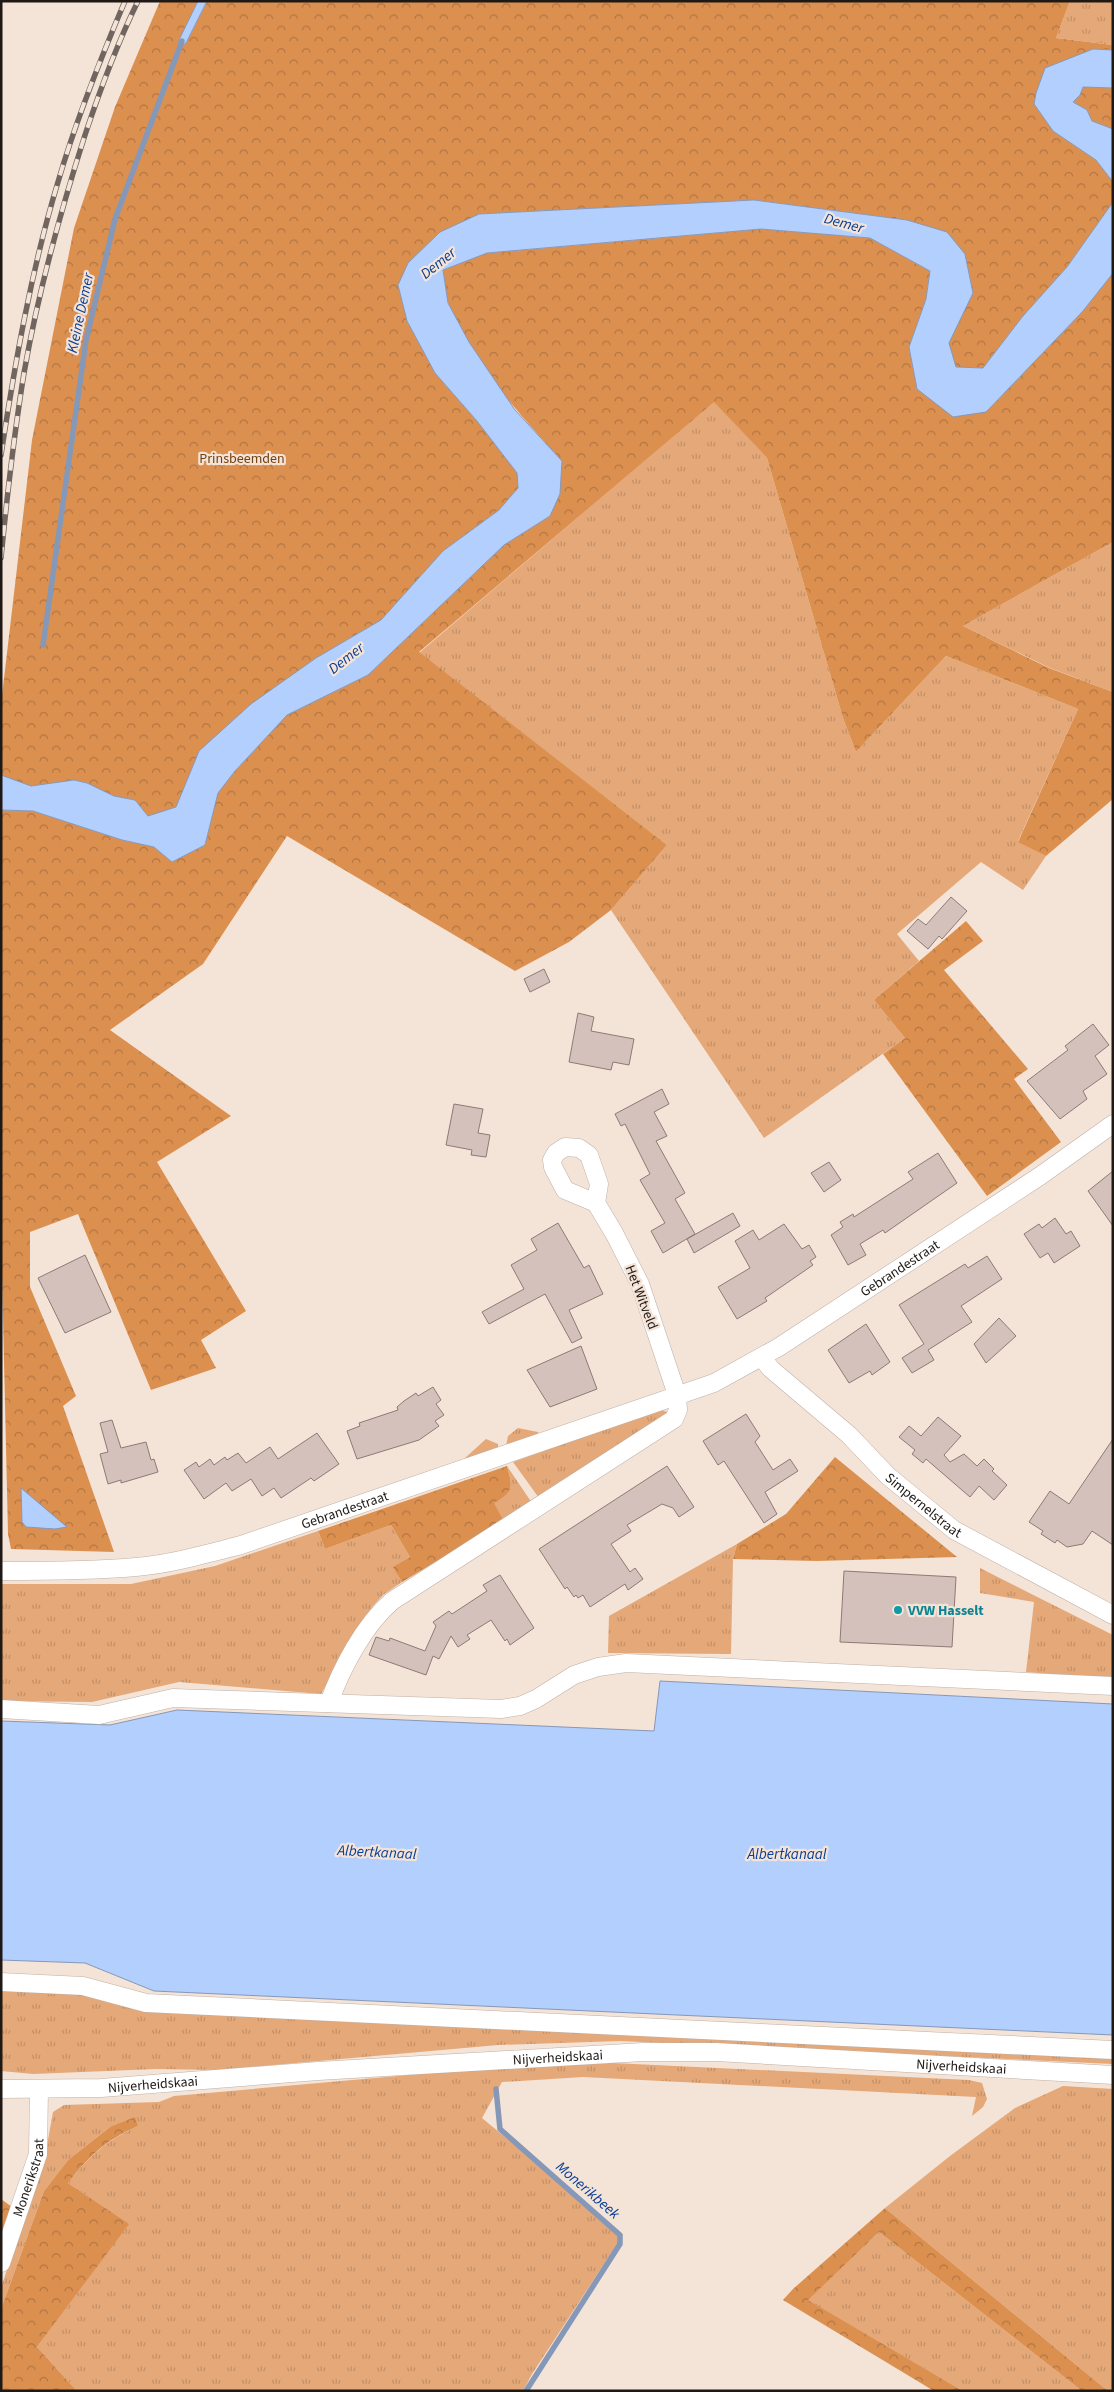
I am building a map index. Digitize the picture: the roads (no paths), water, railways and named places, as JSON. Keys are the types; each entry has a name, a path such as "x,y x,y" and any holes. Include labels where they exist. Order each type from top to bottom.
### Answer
{"street":[{"name":"Gebrandestraat","path":"1,1571 62,1572 137,1567 186,1559 241,1545 714,1382 762,1358 1040,1176 1113,1124"},
{"name":"Het Witveld","path":"596,1203 640,1284 677,1395"},
{"name":"Simpernelstraat","path":"762,1358 771,1369 849,1435 888,1476 954,1530 1113,1615"},
{"path":"329,1703 337,1682 368,1626 392,1600 674,1419 678,1410 677,1395"},
{"path":"1,1709 99,1715 173,1698 501,1708 520,1706 536,1699 574,1675 598,1667 626,1663 1113,1686"},
{"path":"1,1982 82,1986 146,2003 1113,2050"},
{"name":"Nijverheidskaai","path":"1,2090 101,2088 318,2071 644,2052 716,2052 1113,2075"},
{"name":"Monerikstraat","path":"1,2263 38,2154 39,2089"}],"water":[{"path":"198,1 207,1 186,43 178,48 179,40"},
{"path":"1093,49 1113,50 1113,88 1083,87 1080,95 1073,102 1087,110 1092,121 1113,129 1113,182 1096,160 1053,131 1034,104 1045,68"},
{"name":"Demer","path":"754,200 907,220 947,232 965,254 973,293 949,343 956,367 983,368 1023,316 1067,267 1113,202 1113,273 1083,311 986,412 953,417 917,389 909,347 926,299 930,271 870,238 761,229 487,253 443,270 448,303 469,342 515,410 562,461 560,494 550,516 504,545 368,675 287,715 235,771 218,793 205,845 172,862 154,847 122,840 33,811 1,810 1,775 31,786 74,780 87,783 114,796 135,800 148,816 176,807 199,751 251,704 316,658 381,620 443,551 499,510 518,488 517,473 477,421 435,373 407,321 398,285 408,263 440,232 479,214"},
{"path":"21,1488 67,1527 55,1529 26,1527 22,1522"},
{"name":"Albertkanaal","path":"660,1681 1113,1704 1113,2035 154,1991 85,1963 1,1960 1,1721 110,1725 177,1710 654,1731"}],"waterway":[{"name":"Kleine Demer","path":"43,645 86,340 115,219 182,41"},
{"name":"Monerikbeek","path":"496,2089 500,2129 620,2235 620,2244 526,2391"}],"railway":[{"path":"1,455 25,317 48,216 81,113 125,1"},
{"path":"1,558 20,396 43,283 58,223 85,135 109,67 138,1"}],"place":[{"name":"VVW Hasselt","path":"898,1610"}],"park label":[{"name":"Prinsbeemden","path":"242,458"}]}
